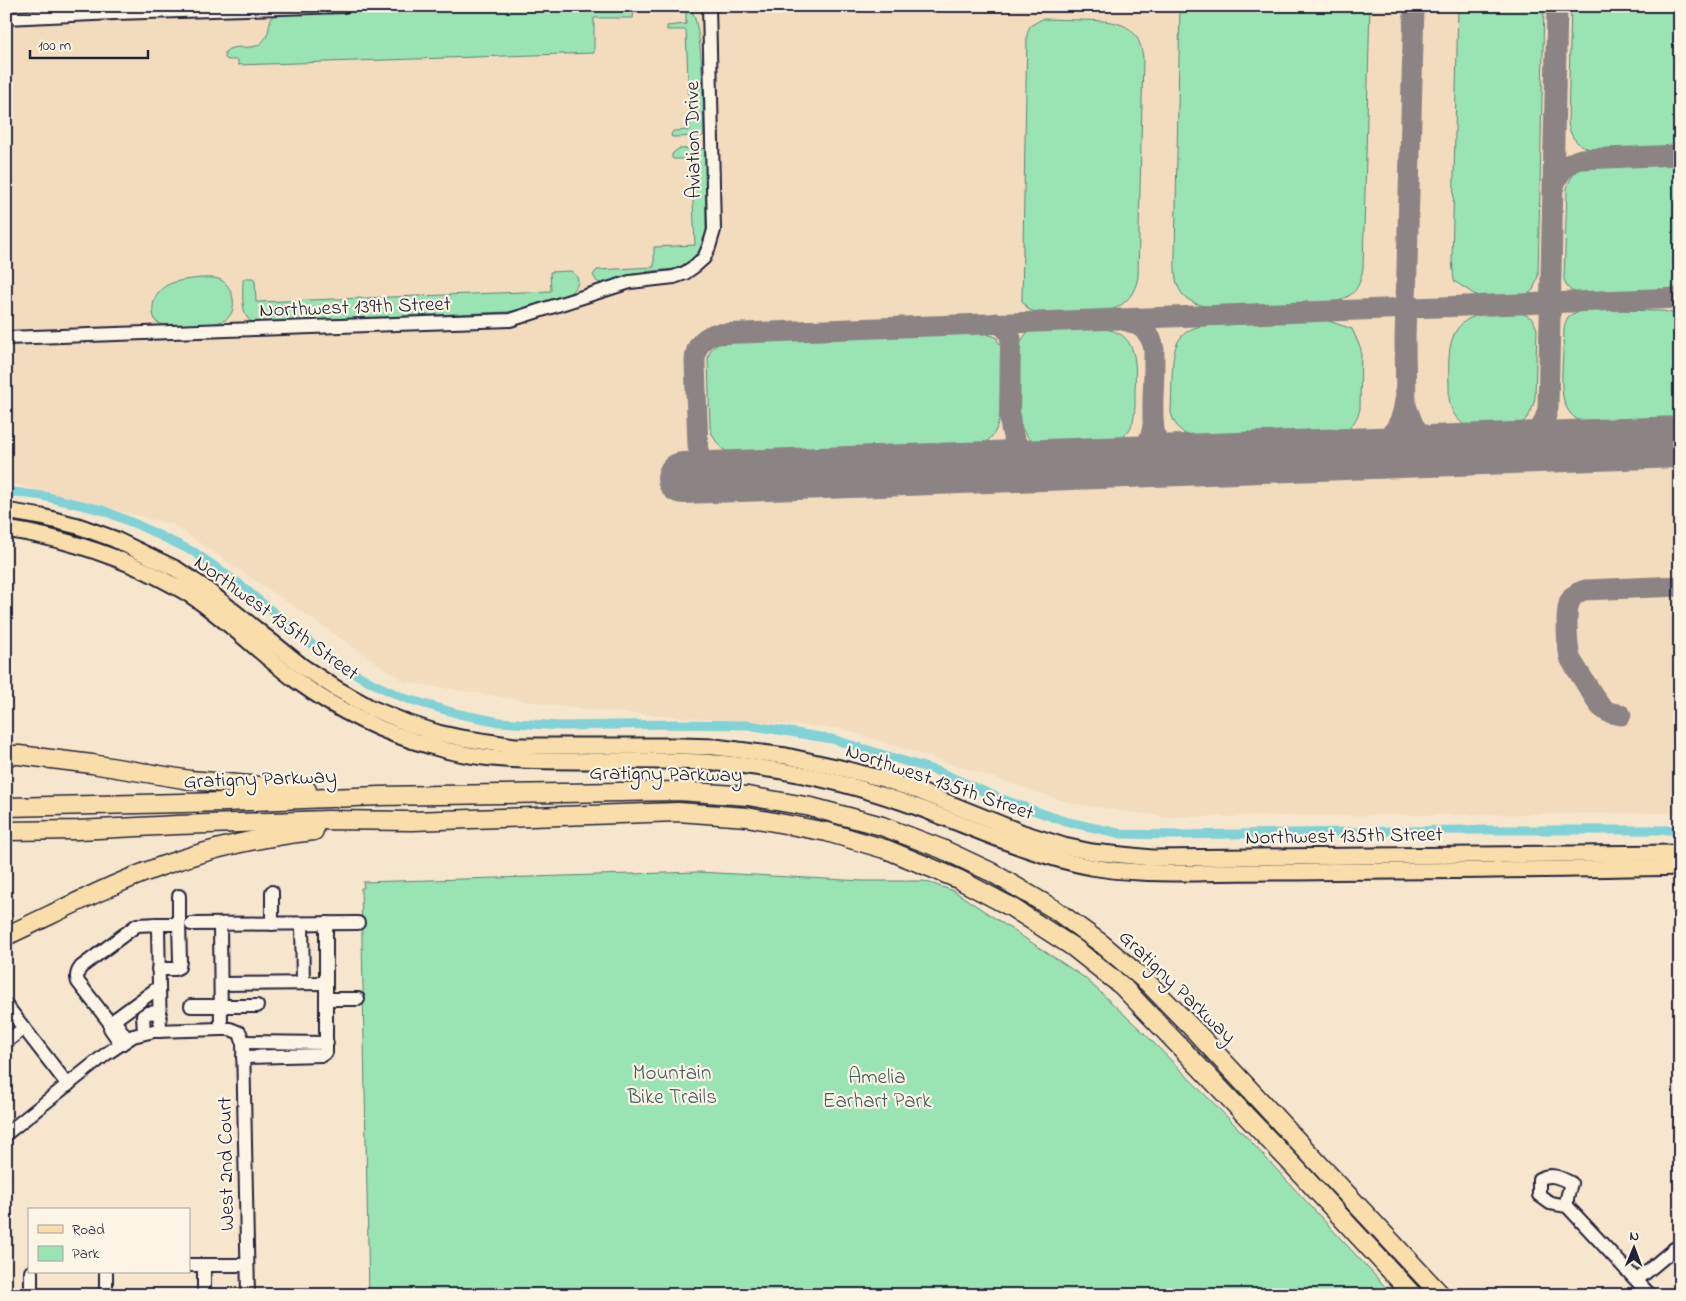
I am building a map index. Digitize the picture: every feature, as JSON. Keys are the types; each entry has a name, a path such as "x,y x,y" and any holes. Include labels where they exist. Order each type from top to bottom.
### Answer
{"highway":[{"path":"6,755 92,764 198,780 380,796"},
{"name":"Gratigny Parkway","path":"6,807 235,802 380,796 679,791 748,796 811,807 882,826 942,849 983,868 1054,909 1102,944 1148,983 1197,1033 1441,1295"},
{"name":"Gratigny Parkway","path":"6,831 328,820 412,821 678,812 747,816 827,832 888,850 958,879 1011,907 1065,942 1122,986 1291,1163 1413,1295"},
{"path":"6,936 114,885 176,861 282,834 366,828 412,821"}],"main road":[{"name":"Northwest 135th Street","path":"6,511 78,526 114,539 176,569 203,586 303,667 337,689 371,708 406,723 461,738 514,746 681,746 742,750 786,756 880,778 921,792 1023,833 1064,846 1116,855 1152,858 1340,864 1680,867"},
{"name":"Northwest 135th Street","path":"6,530 40,534 82,545 115,556 169,582 195,598 297,681 331,703 364,721 401,736 432,747 465,755 520,761 680,761 722,763 785,771 875,792 1058,860 1113,870 1150,873 1340,864 1680,853"}],"street":[{"path":"6,18 344,6"},
{"name":"Aviation Drive","path":"695,266 704,258 714,230 709,6"},
{"name":"Northwest 139th Street","path":"6,338 510,320 630,282 674,277 685,273 695,266"},
{"path":"272,892 272,924"},
{"path":"158,970 179,967 185,924 179,896"},
{"path":"243,1057 322,1055 326,1052 326,923"},
{"path":"126,1040 110,1028 110,1023 78,982 77,976 81,967 137,925 358,923"},
{"path":"158,924 160,1031"},
{"path":"220,924 221,1029"},
{"path":"302,924 303,983"},
{"path":"221,984 326,983"},
{"path":"110,1023 158,987"},
{"path":"326,999 358,999"},
{"path":"191,1006 257,1006"},
{"path":"8,1011 24,1028 68,1085"},
{"path":"144,1032 143,1016 148,1013 159,1012"},
{"path":"6,1042 24,1028"},
{"path":"6,1134 126,1040 144,1032 230,1029 241,1038 263,1043 327,1043"},
{"name":"West 2nd Court","path":"241,1038 248,1295"},
{"path":"263,1043 264,1057"},
{"path":"1570,1211 1650,1295"},
{"path":"1637,1280 1680,1246"},
{"path":"204,1264 204,1295"},
{"path":"190,1265 247,1265"},
{"path":"31,1274 31,1295"},
{"path":"106,1274 106,1295"}],"shaded area":[{"path":"6,6 1680,6 1680,813 1166,817 1073,804 843,729 584,710 405,682 173,525 6,482"}],"green space":[{"path":"470,6 689,6 694,15 700,47 704,135 672,137 671,135 673,131 690,130 686,30 667,30 667,26 686,24 686,11 634,11 633,18 594,18 594,53 238,65 238,60 228,60 225,58 225,52 228,49 251,47 260,44 267,35 271,19 276,13"},
{"path":"1180,6 1370,6 1363,268 1358,287 1346,297 1333,303 1210,307 1190,301 1179,290 1175,274 1175,264"},
{"path":"1458,6 1544,6 1538,276 1533,290 1521,296 1480,296 1454,281 1452,260"},
{"path":"1571,6 1680,6 1680,147 1595,150 1580,145 1573,138 1568,123"},
{"path":"1042,19 1114,22 1130,30 1136,36 1140,45 1143,58 1138,277 1135,288 1126,301 1111,310 1040,313 1029,310 1022,301 1027,34 1030,26"},
{"path":"678,149 705,149 706,231 699,251 688,262 675,269 640,272 602,283 597,282 593,275 597,270 654,267 654,247 695,245 691,159 673,159 672,154"},
{"path":"1680,164 1680,291 1585,294 1569,289 1564,279 1567,189 1574,175 1581,168"},
{"path":"571,271 577,277 578,283 567,295 508,312 252,322 246,315 243,303 243,280 245,278 253,278 255,280 256,302 551,291 550,272"},
{"path":"219,279 229,288 232,294 233,306 232,311 225,320 203,325 163,325 156,322 153,307 155,298 163,288 182,280"},
{"path":"1585,311 1663,311 1680,315 1680,424 1601,426 1581,422 1573,416 1567,408 1563,397 1562,381 1564,328 1567,318 1572,314"},
{"path":"1484,314 1524,314 1534,321 1537,329 1535,398 1532,408 1528,417 1523,422 1506,430 1485,431 1470,428 1458,420 1451,407 1449,398 1450,346 1454,335 1460,325 1470,318"},
{"path":"1326,320 1352,329 1361,349 1360,409 1355,421 1343,433 1325,438 1202,441 1191,438 1175,424 1171,413 1173,361 1176,345 1185,333 1201,326"},
{"path":"1103,329 1115,331 1123,336 1133,352 1135,361 1135,406 1130,429 1118,440 1099,446 1047,447 1035,443 1027,437 1019,418 1019,356 1022,340 1029,331"},
{"path":"984,333 996,337 1001,347 1001,398 999,417 994,434 980,446 969,450 743,458 726,452 712,434 710,428 708,358 713,348 718,344 729,342"},
{"name":"Mountain Bike Trails","path":"698,872 863,881 924,881 954,891 1085,978 1142,1031 1240,1130 1393,1295 369,1295 361,888 364,888 363,882"}],"waterway":[{"path":"6,491 43,496 102,510 194,552 238,583 331,660 404,698 459,714 500,722 561,726 748,725 832,739 937,771 999,798 1064,821 1122,834 1177,835 1458,830 1680,830"}],"taxiway":[{"path":"1414,6 1405,341 1406,406 1413,424 1428,440 1442,447 1465,450"},
{"path":"1511,448 1525,443 1536,434 1543,423 1548,408 1557,6"},
{"path":"1554,187 1564,169 1571,163 1581,159 1680,155"},
{"path":"714,477 701,457 698,446 695,362 696,352 700,345 714,334 1680,298"},
{"path":"1122,320 1134,323 1144,329 1151,338 1154,350 1153,419 1156,437 1166,451 1175,457 1187,460"},
{"path":"996,323 1006,329 1011,339 1010,415 1013,435 1023,452 1045,465"},
{"path":"1352,454 1382,443 1389,437 1400,421 1405,400"},
{"path":"1116,462 1141,451 1149,441 1153,426"},
{"path":"1621,715 1608,712 1600,706 1571,660 1567,631 1567,613 1570,601 1576,594 1585,590 1680,586"}],"runway":[{"path":"683,478 1680,442"}],"park label":[{"name":"Amelia Earhart Park","path":"877,1088"}]}
